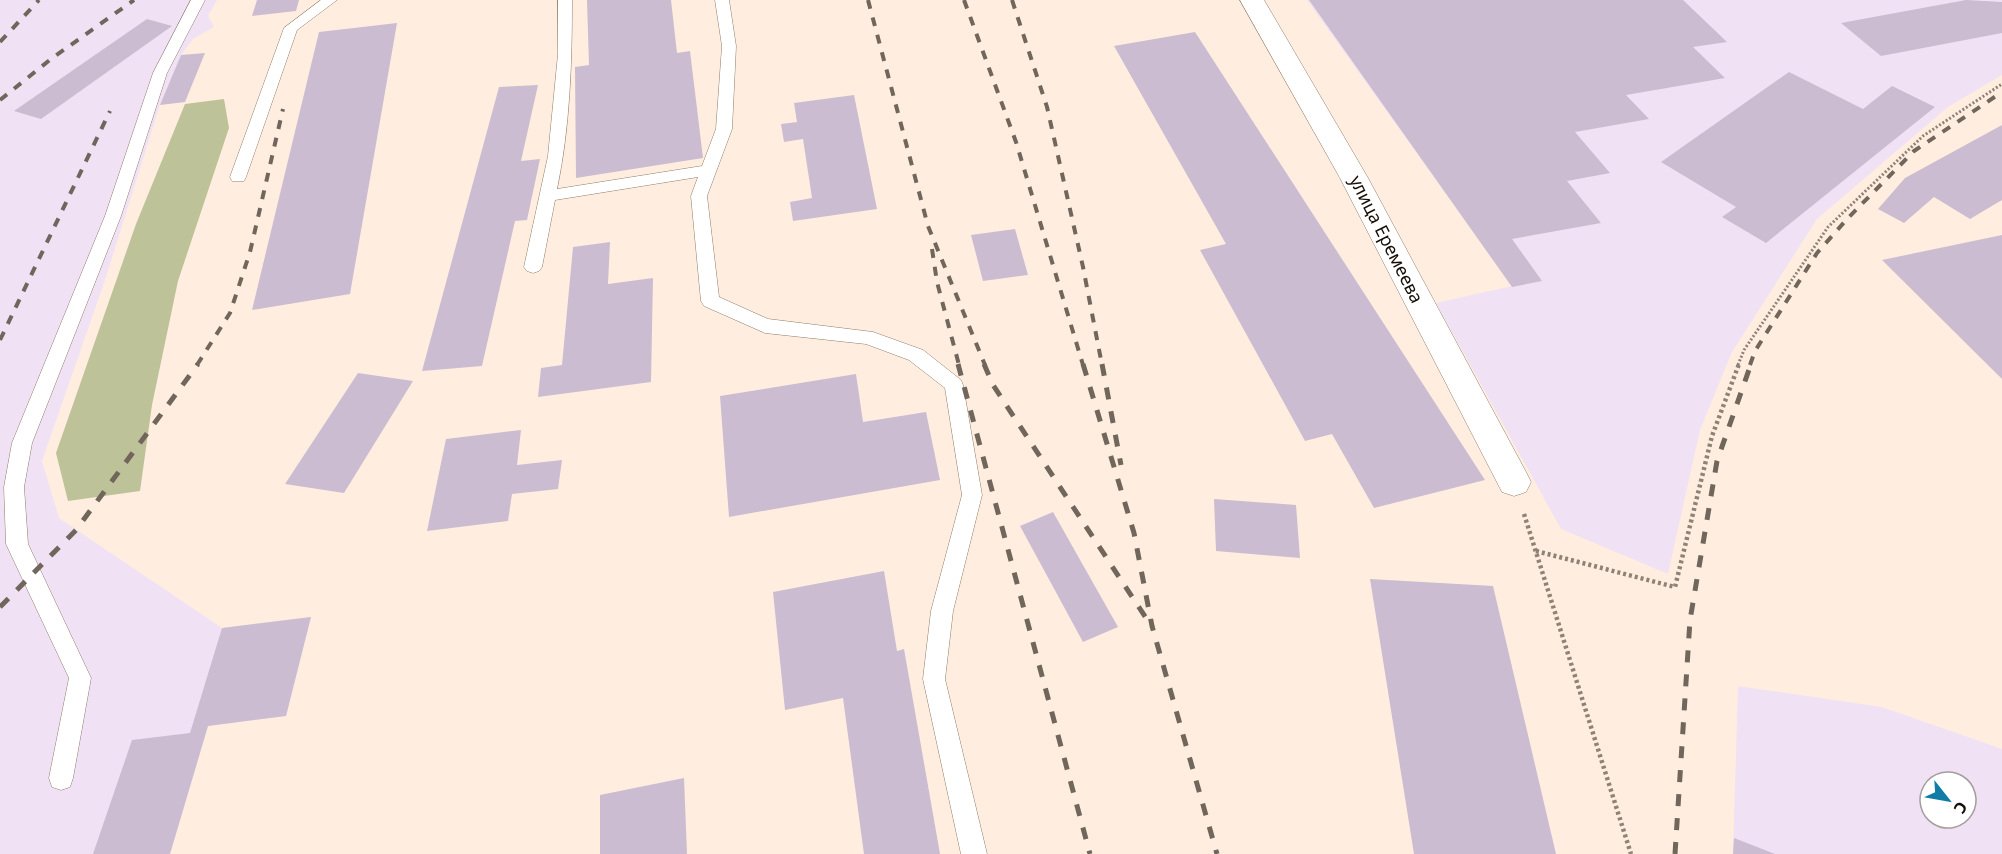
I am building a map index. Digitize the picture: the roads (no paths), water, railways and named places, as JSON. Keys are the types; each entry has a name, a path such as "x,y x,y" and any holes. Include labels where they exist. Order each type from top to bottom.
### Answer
{"street":[{"name":"улица Еремеева","path":"1252,0 1299,77 1367,198 1514,482"}],"lane":[{"path":"61,778 80,678 17,544 14,487 22,443 113,216 160,73 198,0"},
{"path":"238,177 291,28 330,0"},
{"path":"533,267 557,145 565,54 565,0"},
{"path":"722,0 729,46 724,129 699,196 710,301 765,326 867,337 916,355 954,385 972,495 942,611 934,679 974,854"},
{"path":"548,196 709,170"}],"railway":[{"path":"0,42 39,0"},
{"path":"0,100 51,59 134,0"},
{"path":"868,0 928,226 985,365"},
{"path":"964,0 1016,142 1083,365"},
{"path":"1012,0 1047,107 1083,267 1102,365"},
{"path":"1750,365 1755,351 1817,253 1848,218 1914,151 2002,92"},
{"path":"197,365 230,313 250,252 283,109"},
{"path":"0,340 110,111"},
{"path":"932,249 937,282 959,365"},
{"path":"0,607 76,530 198,364"},
{"path":"958,364 1090,854"},
{"path":"984,364 993,385 1148,621"},
{"path":"1083,364 1134,533 1152,626 1217,854"},
{"path":"1102,364 1121,465"},
{"path":"1675,854 1690,620 1717,461 1751,364"}]}
